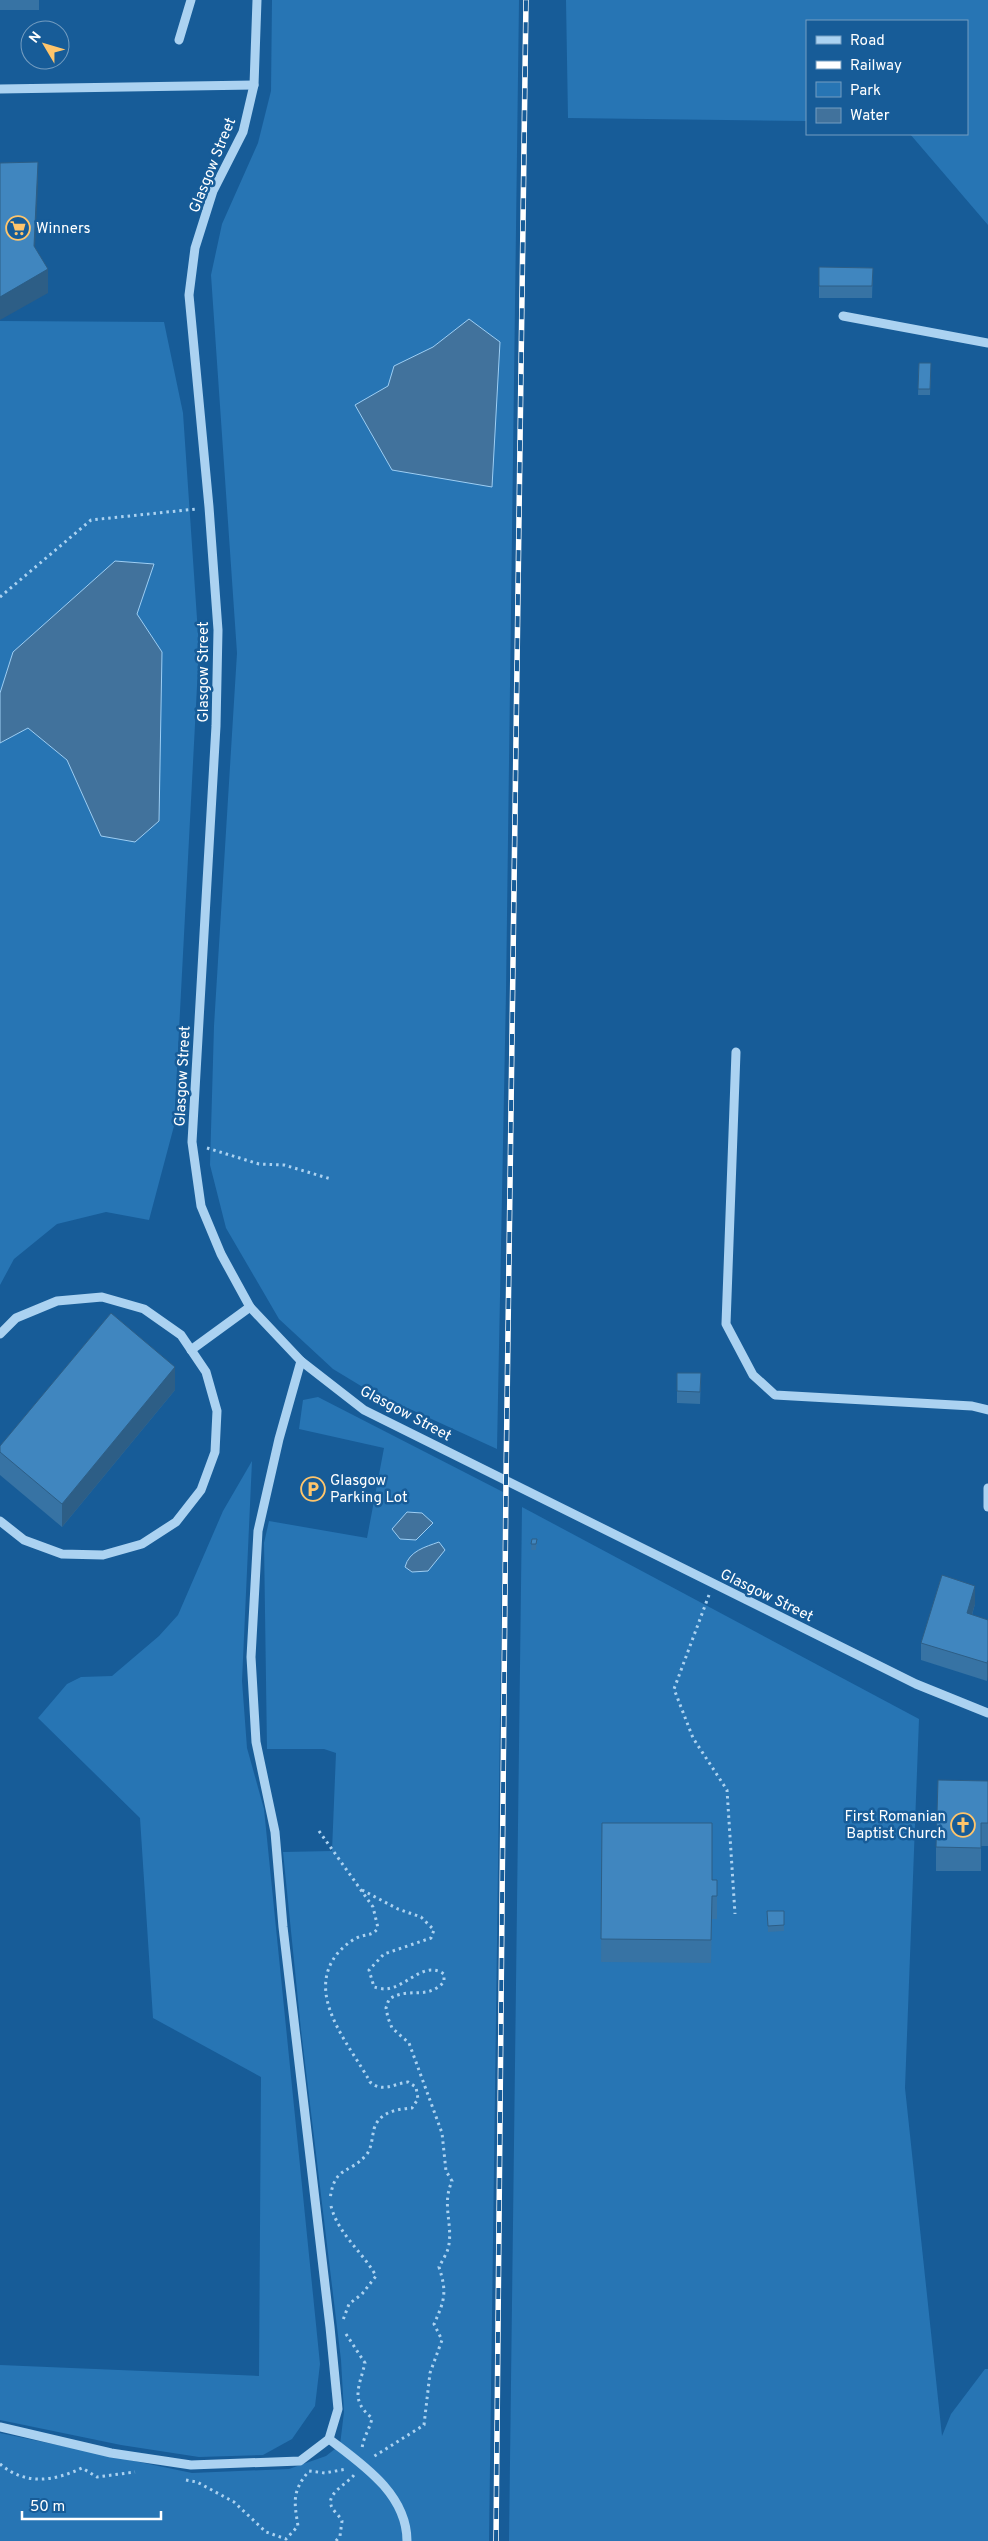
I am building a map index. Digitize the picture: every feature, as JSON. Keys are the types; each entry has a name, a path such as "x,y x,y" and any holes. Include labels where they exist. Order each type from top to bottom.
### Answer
{"street":[{"path":"179,40 191,0"},
{"name":"Glasgow Street","path":"257,0 254,85 243,132 213,191 195,248 189,295 209,507 218,630 216,726 192,1142 201,1206 221,1254 250,1307 301,1362 364,1410 916,1684 988,1713"},
{"path":"0,89 254,85"},
{"path":"843,316 988,343"},
{"path":"736,1052 726,1324 753,1376 775,1395 972,1406 988,1410"},
{"path":"0,1334 16,1318 57,1300 102,1297 144,1309 180,1335 191,1350 206,1372 217,1411 215,1452 201,1490 176,1522 142,1544 103,1555 62,1554 24,1540 0,1521"},
{"path":"191,1350 250,1307"},
{"path":"0,2427 111,2453 191,2465 300,2461 329,2439 338,2409 330,2327 282,1927 275,1832 256,1742 251,1657 258,1530 279,1438 301,1362"},
{"path":"988,1488 988,1507"},
{"path":"329,2439 360,2462 388,2490 407,2526 407,2541"}],"path":[{"path":"0,597 91,520 209,507"},
{"path":"192,1142 217,1152 259,1164 284,1165 331,1179"},
{"path":"713,1584 691,1636 674,1688 693,1738 727,1790 735,1914"},
{"path":"319,1832 373,1907 378,1928 372,1935 361,1936 350,1942 337,1954 327,1975 328,2000 336,2027 370,2082 376,2088 387,2088 408,2082 416,2087 418,2099 412,2108 398,2109 383,2115 375,2127 367,2154 340,2172 332,2186 330,2202 334,2220 367,2260 376,2276 362,2294 349,2304 343,2320 346,2336 357,2348 365,2363 357,2394 360,2408 372,2418 360,2462 350,2482 334,2492 331,2500 331,2505 342,2521 336,2541"},
{"path":"179,2479 197,2482 234,2502 266,2532 286,2539 298,2526 295,2508 297,2485 309,2471 338,2472 348,2468 424,2425 430,2373 442,2340 434,2324 444,2301 444,2283 439,2267 448,2249 449,2233 446,2194 452,2180 446,2171 442,2133 409,2043 392,2028 386,2008 389,1999 400,1993 431,1993 444,1982 444,1974 438,1969 426,1970 408,1981 386,1989 374,1987 369,1970 384,1954 431,1938 434,1930 421,1917 398,1909 361,1890"},
{"path":"0,2464 27,2478 43,2481 62,2477 82,2468 97,2477 132,2472 142,2473"}],"green space":[{"path":"272,0 519,0 506,992 497,1449 366,1389 333,1369 279,1319 226,1228 210,1165 214,1026 237,653 211,275 222,224 258,143 271,91"},
{"path":"566,0 988,0 988,225 911,135 968,135 968,20 806,20 806,121 568,118"},
{"path":"0,321 164,322 183,413 199,648 174,1126 149,1220 106,1212 57,1224 14,1259 0,1285 0,743 28,728 67,760 101,836 162,652 137,614 13,652 0,693"},
{"path":"318,1397 503,1492 489,2541 0,2541 0,2433 192,2473 289,2469 326,2456 340,2445 344,2412 341,2360 301,2030 283,1852 332,1851 336,1753 324,1749 267,1749 264,1543 269,1521 367,1538 384,1448 299,1429 303,1400"},
{"path":"252,1461 242,1681 247,1748 264,1809 320,2364 315,2406 292,2439 263,2455 199,2457 121,2445 0,2420 0,2365 259,2376 261,2077 153,2018 140,1818 38,1718 67,1684 81,1677 112,1676 159,1636 178,1615 223,1511"},
{"path":"522,1507 919,1719 905,2088 942,2436 951,2414 985,2369 988,2369 988,2541 509,2541"}],"water":[{"path":"469,319 500,342 492,487 392,470 355,405 388,386 394,366 433,347"},
{"path":"115,561 154,564 137,614 162,652 159,821 135,842 101,836 67,760 28,728 0,743 0,693 13,652"},
{"path":"407,1512 422,1513 433,1523 416,1540 400,1539 392,1529"},
{"path":"439,1542 445,1550 428,1571 412,1572 405,1567 414,1553"}],"building":[{"name":"Winners","path":"38,162 34,246 48,269 0,297 0,163"},
{"path":"819,267 873,268 872,286 819,286"},
{"path":"919,363 931,363 930,389 918,389"},
{"path":"111,1313 175,1367 62,1504 0,1452 0,1446"},
{"path":"677,1373 701,1373 700,1392 677,1391"},
{"path":"532,1539 537,1539 536,1544 531,1544"},
{"path":"942,1575 975,1586 967,1613 988,1620 987,1663 921,1643"},
{"name":"First Romanian Baptist Church","path":"938,1780 988,1781 988,1823 981,1823 981,1848 936,1847"},
{"path":"602,1823 712,1823 712,1880 717,1880 717,1896 712,1896 711,1940 601,1939"},
{"path":"767,1911 784,1911 784,1925 768,1926"}],"railway":[{"path":"496,2541 506,1481 526,0"}],"place":[{"name":"Winners","path":"18,228"},
{"name":"Glasgow Parking Lot","path":"313,1489"},
{"name":"First Romanian Baptist Church","path":"963,1825"}]}
